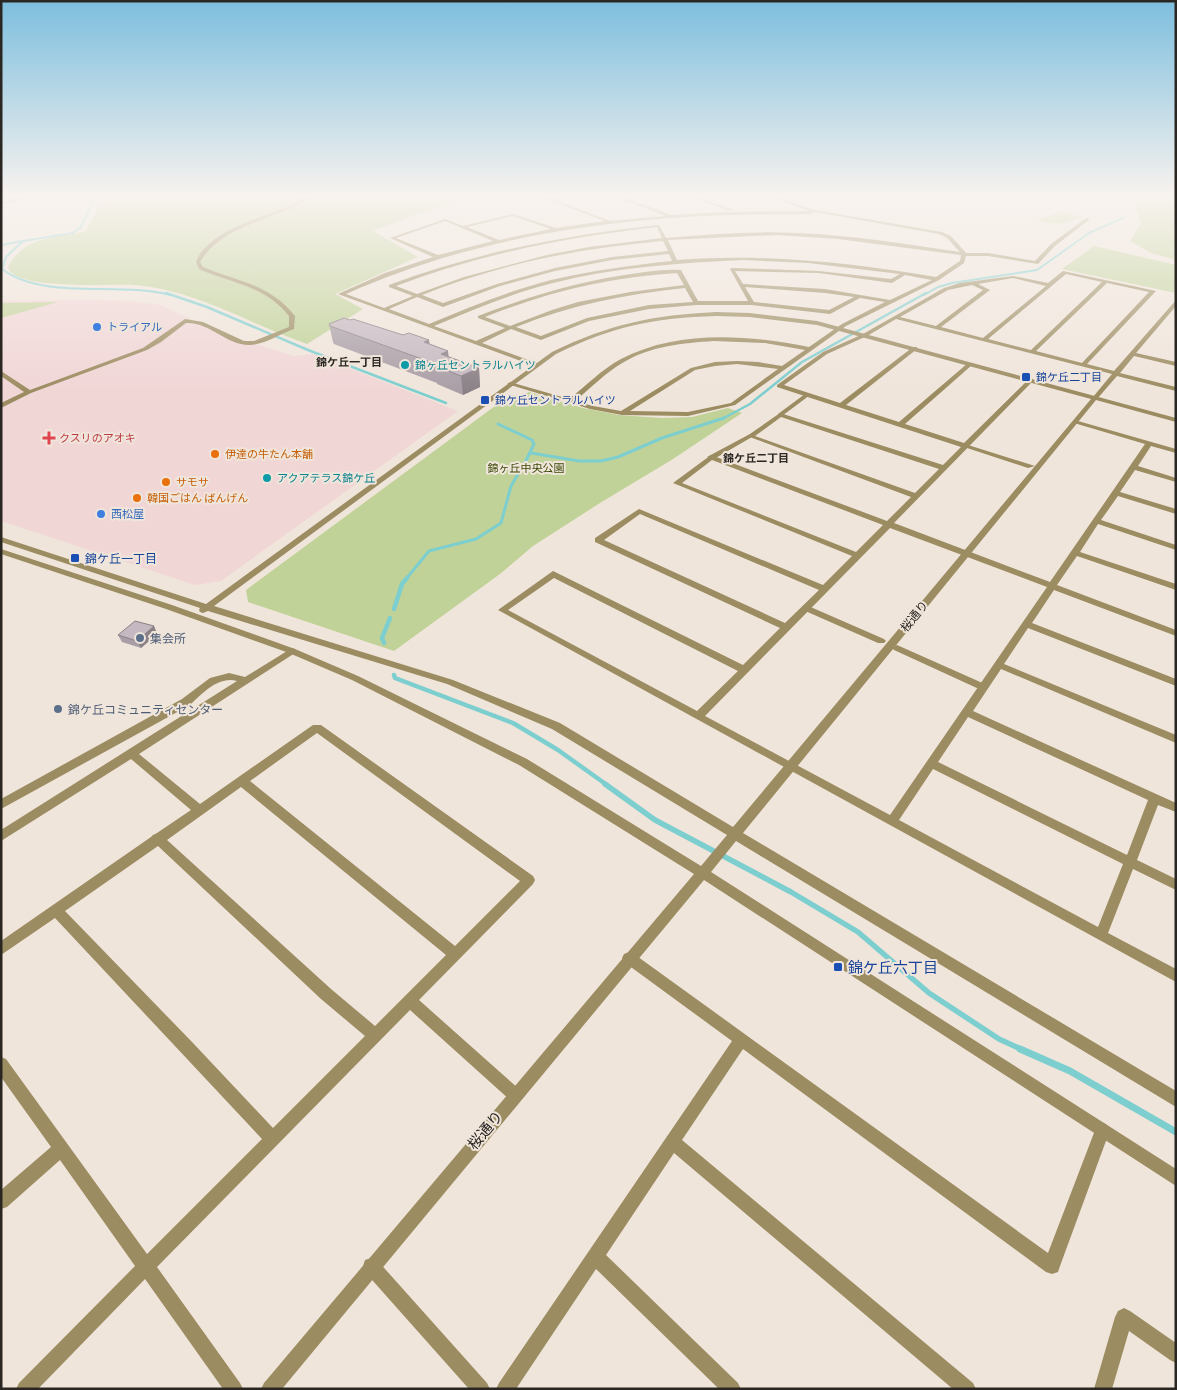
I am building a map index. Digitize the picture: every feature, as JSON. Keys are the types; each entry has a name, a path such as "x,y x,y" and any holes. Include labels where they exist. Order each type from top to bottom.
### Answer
{"street":[{"path":"1,406 29,392 145,349 160,341 185,321 198,321 224,334 251,343 292,328 293,318 290,312 273,297 257,287 201,268 198,262"},
{"path":"424,262 341,294 537,364"},
{"path":"460,262 390,286 443,305 485,288 542,272 591,262"},
{"path":"385,309 471,275 521,262"},
{"path":"429,326 489,299 536,285 608,269 690,262"},
{"path":"808,262 830,263 937,279"},
{"path":"510,384 570,402 622,413 688,414 733,404 781,368 840,328 937,279 962,262"},
{"path":"752,303 732,269 819,272 892,281 905,273"},
{"path":"696,303 679,271 612,278 534,297 480,317 541,338 568,326 612,313 661,306 696,303 752,303 830,312 861,296"},
{"path":"984,340 1065,272 1153,291 1083,365"},
{"path":"1031,466 780,386 825,353 865,335 946,289 1013,277 1049,285"},
{"path":"1032,352 1106,281"},
{"path":"936,328 987,290 973,283"},
{"path":"741,285 796,288 892,302"},
{"path":"477,343 543,313 592,300 686,286"},
{"name":"桜通り","path":"270,1389 1176,302"},
{"path":"196,616 537,364 568,344 597,332 639,322 675,316 746,315 800,320 849,330 1176,420"},
{"path":"895,317 1176,389"},
{"path":"570,402 620,362 646,351 671,344 706,340 742,340 776,342 810,349"},
{"path":"841,406 915,348"},
{"path":"1132,354 1176,364"},
{"path":"622,413 693,369 725,362 743,362 781,368"},
{"path":"900,425 970,364"},
{"path":"1,373 29,392"},
{"path":"699,716 1031,380"},
{"path":"807,395 750,436 711,457 676,483 858,556"},
{"path":"780,415 944,468"},
{"path":"1076,422 1176,451"},
{"path":"750,436 916,496"},
{"path":"892,821 1051,586 1117,494 1149,444"},
{"path":"711,457 1176,633"},
{"path":"1134,467 1176,480"},
{"path":"1117,494 1176,512"},
{"path":"786,628 598,540 639,511 825,590"},
{"path":"1098,521 1176,548"},
{"path":"1,539 207,607 450,682 556,726 731,838 1176,1100"},
{"path":"1,552 196,616 292,651 355,678 523,762 704,869 1176,1178"},
{"path":"1076,553 1176,587"},
{"path":"745,670 552,574 502,610 1176,976"},
{"path":"806,608 881,641"},
{"path":"1026,624 1176,683"},
{"path":"897,648 983,687"},
{"path":"1,836 292,651"},
{"path":"999,665 1176,739"},
{"path":"1,805 186,702 213,680 224,676 234,676 246,681"},
{"path":"966,712 1176,808"},
{"path":"1,949 198,809 317,728 529,880 456,956 375,1035 25,1389"},
{"path":"132,754 198,809"},
{"path":"932,764 1176,885"},
{"path":"241,780 456,956"},
{"path":"1101,935 1131,863 1155,798"},
{"path":"157,838 326,994 375,1035"},
{"path":"56,910 272,1139"},
{"path":"629,958 1052,1266 1102,1130"},
{"path":"410,1002 515,1095"},
{"path":"505,1389 741,1040"},
{"path":"1,1064 234,1389"},
{"path":"672,1142 967,1389"},
{"path":"1,1201 62,1148"},
{"path":"595,1256 732,1389"},
{"path":"371,1266 481,1389"},
{"path":"1103,1389 1124,1317 1176,1354"}],"shaded area":[{"path":"1,301 132,301 160,305 224,334 294,356 313,354 458,411 221,581 195,585 1,521"}],"green space":[{"path":"11,262 407,262 335,294 363,309 307,344 222,308 178,293 133,285 52,284 21,278 12,273 8,267"},
{"path":"1072,262 1162,262 1176,265 1176,293 1062,269"},
{"path":"58,302 1,318 1,303"},
{"name":"錦ヶ丘中央公園","path":"529,392 583,408 619,415 661,418 692,417 728,408 742,413 673,459 533,546 500,574 394,651 248,602 246,590 510,395 520,396"}],"building":[{"path":"344,318 353,319 403,335 409,333 429,340 424,342 448,351 441,354 479,368 461,376 434,365 436,364 330,326 329,324"},
{"path":"135,621 154,626 137,641 118,635"}],"waterway":[{"path":"4,262 2,269 19,279 39,285 60,288 150,291 170,295"},
{"path":"924,295 938,287 952,283 1037,270 1048,262"},
{"path":"166,293 207,307 308,350 446,403"},
{"path":"724,418 750,404 802,362 926,293"},
{"path":"531,453 579,461 601,461 618,457 662,438 724,418"},
{"path":"498,424 532,440 534,444 524,465"},
{"path":"406,579 429,551 476,539 501,523 511,486 520,471"},
{"path":"394,609 402,584 407,578"},
{"path":"384,643 382,638 390,618"},
{"path":"394,675 395,678 513,723 558,750 607,785"},
{"path":"605,784 655,820 791,892 858,932 929,993 999,1039 1023,1050"},
{"path":"1020,1049 1070,1071 1176,1132"}],"place":[{"name":"トライアル","path":"97,327"},
{"name":"錦ヶ丘セントラルハイツ","path":"405,365"},
{"name":"錦ケ丘二丁目","path":"1026,377"},
{"name":"錦ケ丘セントラルハイツ","path":"485,400"},
{"name":"クスリのアオキ","path":"49,438"},
{"name":"伊達の牛たん本舗","path":"215,454"},
{"name":"アクアテラス錦ケ丘","path":"267,478"},
{"name":"サモサ","path":"166,482"},
{"name":"韓国ごはん ばんげん","path":"137,498"},
{"name":"西松屋","path":"101,514"},
{"name":"錦ケ丘一丁目","path":"75,558"},
{"name":"集会所","path":"140,638"},
{"name":"錦ケ丘コミュニティセンター","path":"58,709"},
{"name":"錦ケ丘六丁目","path":"838,967"}],"district":[{"name":"錦ケ丘一丁目","path":"349,362"},
{"name":"錦ケ丘二丁目","path":"756,458"}]}
